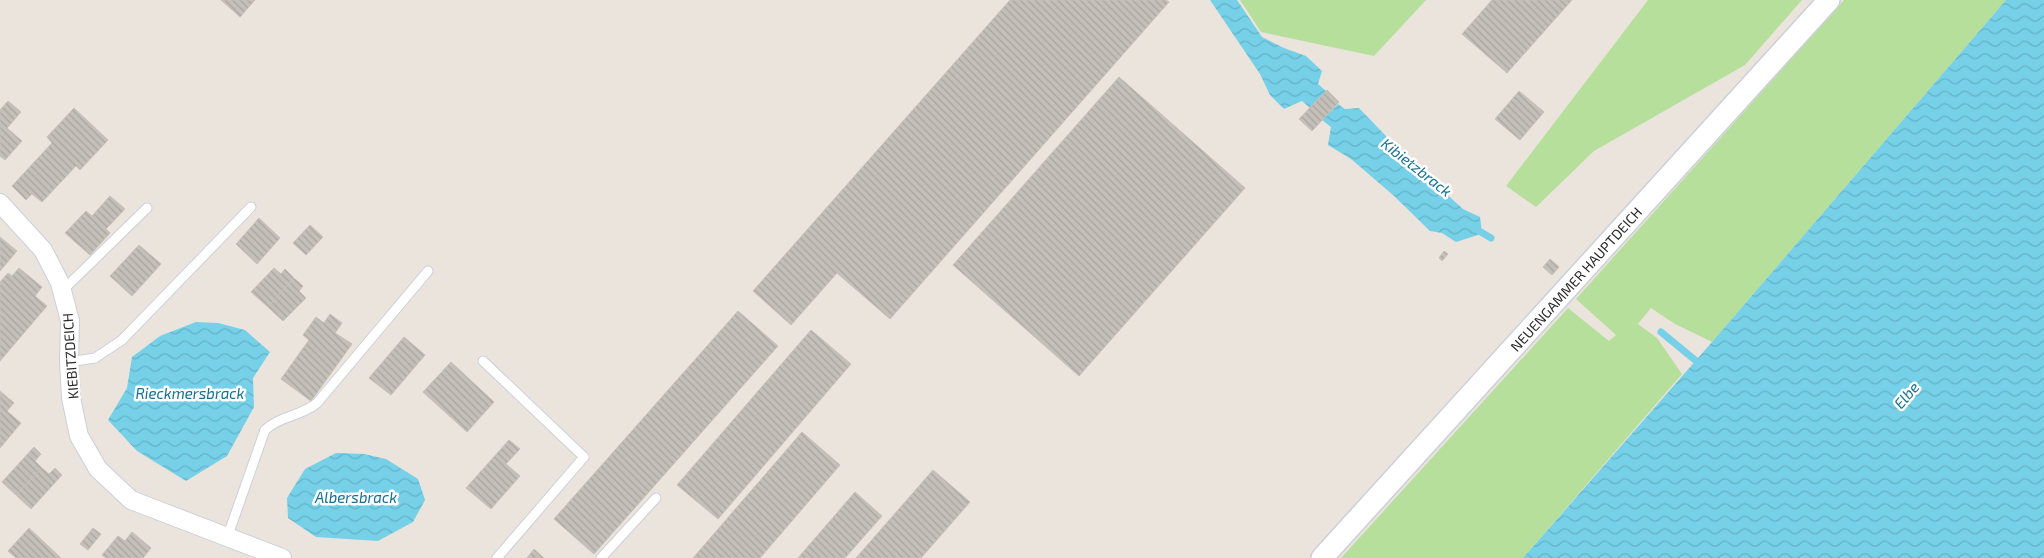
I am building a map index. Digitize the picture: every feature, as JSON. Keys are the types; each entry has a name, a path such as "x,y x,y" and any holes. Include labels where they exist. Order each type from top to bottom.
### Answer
{"street":[{"name":"NEUENGAMMER HAUPTDEICH","path":"1322,558 1829,0"},
{"name":"KIEBITZDEICH","path":"0,203 43,250 60,283 70,321 69,362 71,398 80,436 98,468 131,500 282,558"}],"lane":[{"path":"62,291 147,208"},
{"path":"69,362 95,358 122,340 251,208"},
{"path":"227,538 265,430 277,421 312,408 318,403 428,270"},
{"path":"483,361 584,458 497,558"},
{"path":"601,558 656,498"}],"green space":[{"path":"1240,0 1426,0 1374,56 1261,32"},
{"path":"1648,0 1802,0 1745,65 1594,151 1536,207 1506,186"},
{"path":"1844,0 2006,0 1712,342 1675,324 1651,308 1638,324 1657,338 1682,374 1523,558 1341,558 1568,308 1609,341 1616,335 1576,299"}],"water":[{"path":"1210,0 1237,0 1262,37 1306,56 1322,71 1318,84 1326,91 1310,108 1302,101 1284,109 1270,95 1260,74"},
{"name":"Elbe","path":"2006,0 2044,0 2044,558 1523,558 1712,342"},
{"path":"1338,104 1345,109 1359,108 1410,161 1463,209 1480,217 1482,232 1456,242 1442,233 1430,231 1393,195 1351,159 1328,145 1331,127 1322,120"},
{"name":"Rieckmersbrack","path":"196,322 218,323 245,330 270,352 253,378 254,407 227,456 186,481 137,451 108,420 127,388 132,357 160,336"},
{"name":"Albersbrack","path":"336,453 364,454 386,459 418,479 425,500 413,522 378,541 316,537 288,518 287,498 305,469"}],"building":[{"path":"221,0 255,0 240,17"},
{"path":"1010,0 1166,0 1169,2 890,319 837,273 791,325 753,291"},
{"path":"1492,0 1572,0 1507,73 1462,34"},
{"path":"1119,77 1245,188 1079,376 953,265"},
{"path":"1327,90 1339,102 1312,131 1299,119"},
{"path":"1519,91 1544,112 1520,140 1495,119"},
{"path":"8,101 21,112 7,128 22,141 5,160 0,156 0,110"},
{"path":"74,108 108,140 80,170 76,166 42,202 32,194 26,200 12,186 52,143 47,137"},
{"path":"110,196 125,209 106,229 110,233 90,255 65,233 86,211 92,216"},
{"path":"259,218 280,238 257,264 236,244"},
{"path":"310,225 323,237 306,255 293,243"},
{"path":"0,237 17,251 0,271"},
{"path":"139,245 161,264 132,296 110,276"},
{"path":"1444,251 1448,254 1442,261 1439,258"},
{"path":"1550,259 1559,267 1552,275 1543,267"},
{"path":"19,268 42,287 35,296 47,306 0,361 0,282 8,273 12,276"},
{"path":"274,268 281,274 285,269 294,278 268,307 251,292"},
{"path":"294,278 303,286 299,291 306,298 283,321 268,307"},
{"path":"738,311 778,346 594,554 554,519"},
{"path":"330,314 342,323 335,333 352,344 311,401 281,379 309,340 303,335 316,317 324,323"},
{"path":"811,330 851,364 718,519 677,485"},
{"path":"404,337 425,355 391,395 369,378"},
{"path":"451,362 494,402 467,432 423,392"},
{"path":"0,391 14,403 7,411 21,423 0,448"},
{"path":"802,432 840,465 760,558 693,558"},
{"path":"509,440 520,449 506,464 520,476 491,509 466,488"},
{"path":"34,447 41,454 35,461 42,468 16,495 2,482"},
{"path":"42,468 49,474 55,468 62,475 31,509 16,495"},
{"path":"933,470 970,502 921,558 856,558"},
{"path":"855,492 882,516 845,558 798,558"},
{"path":"29,528 61,558 16,558 8,551"},
{"path":"93,528 101,534 88,550 80,544"},
{"path":"132,532 151,548 143,558 106,558 102,555 118,536 125,541"},
{"path":"534,549 544,558 527,558"}],"waterway":[{"name":"Kibietzbrack","path":"1474,228 1491,238"},
{"path":"1661,332 1695,360"}]}
